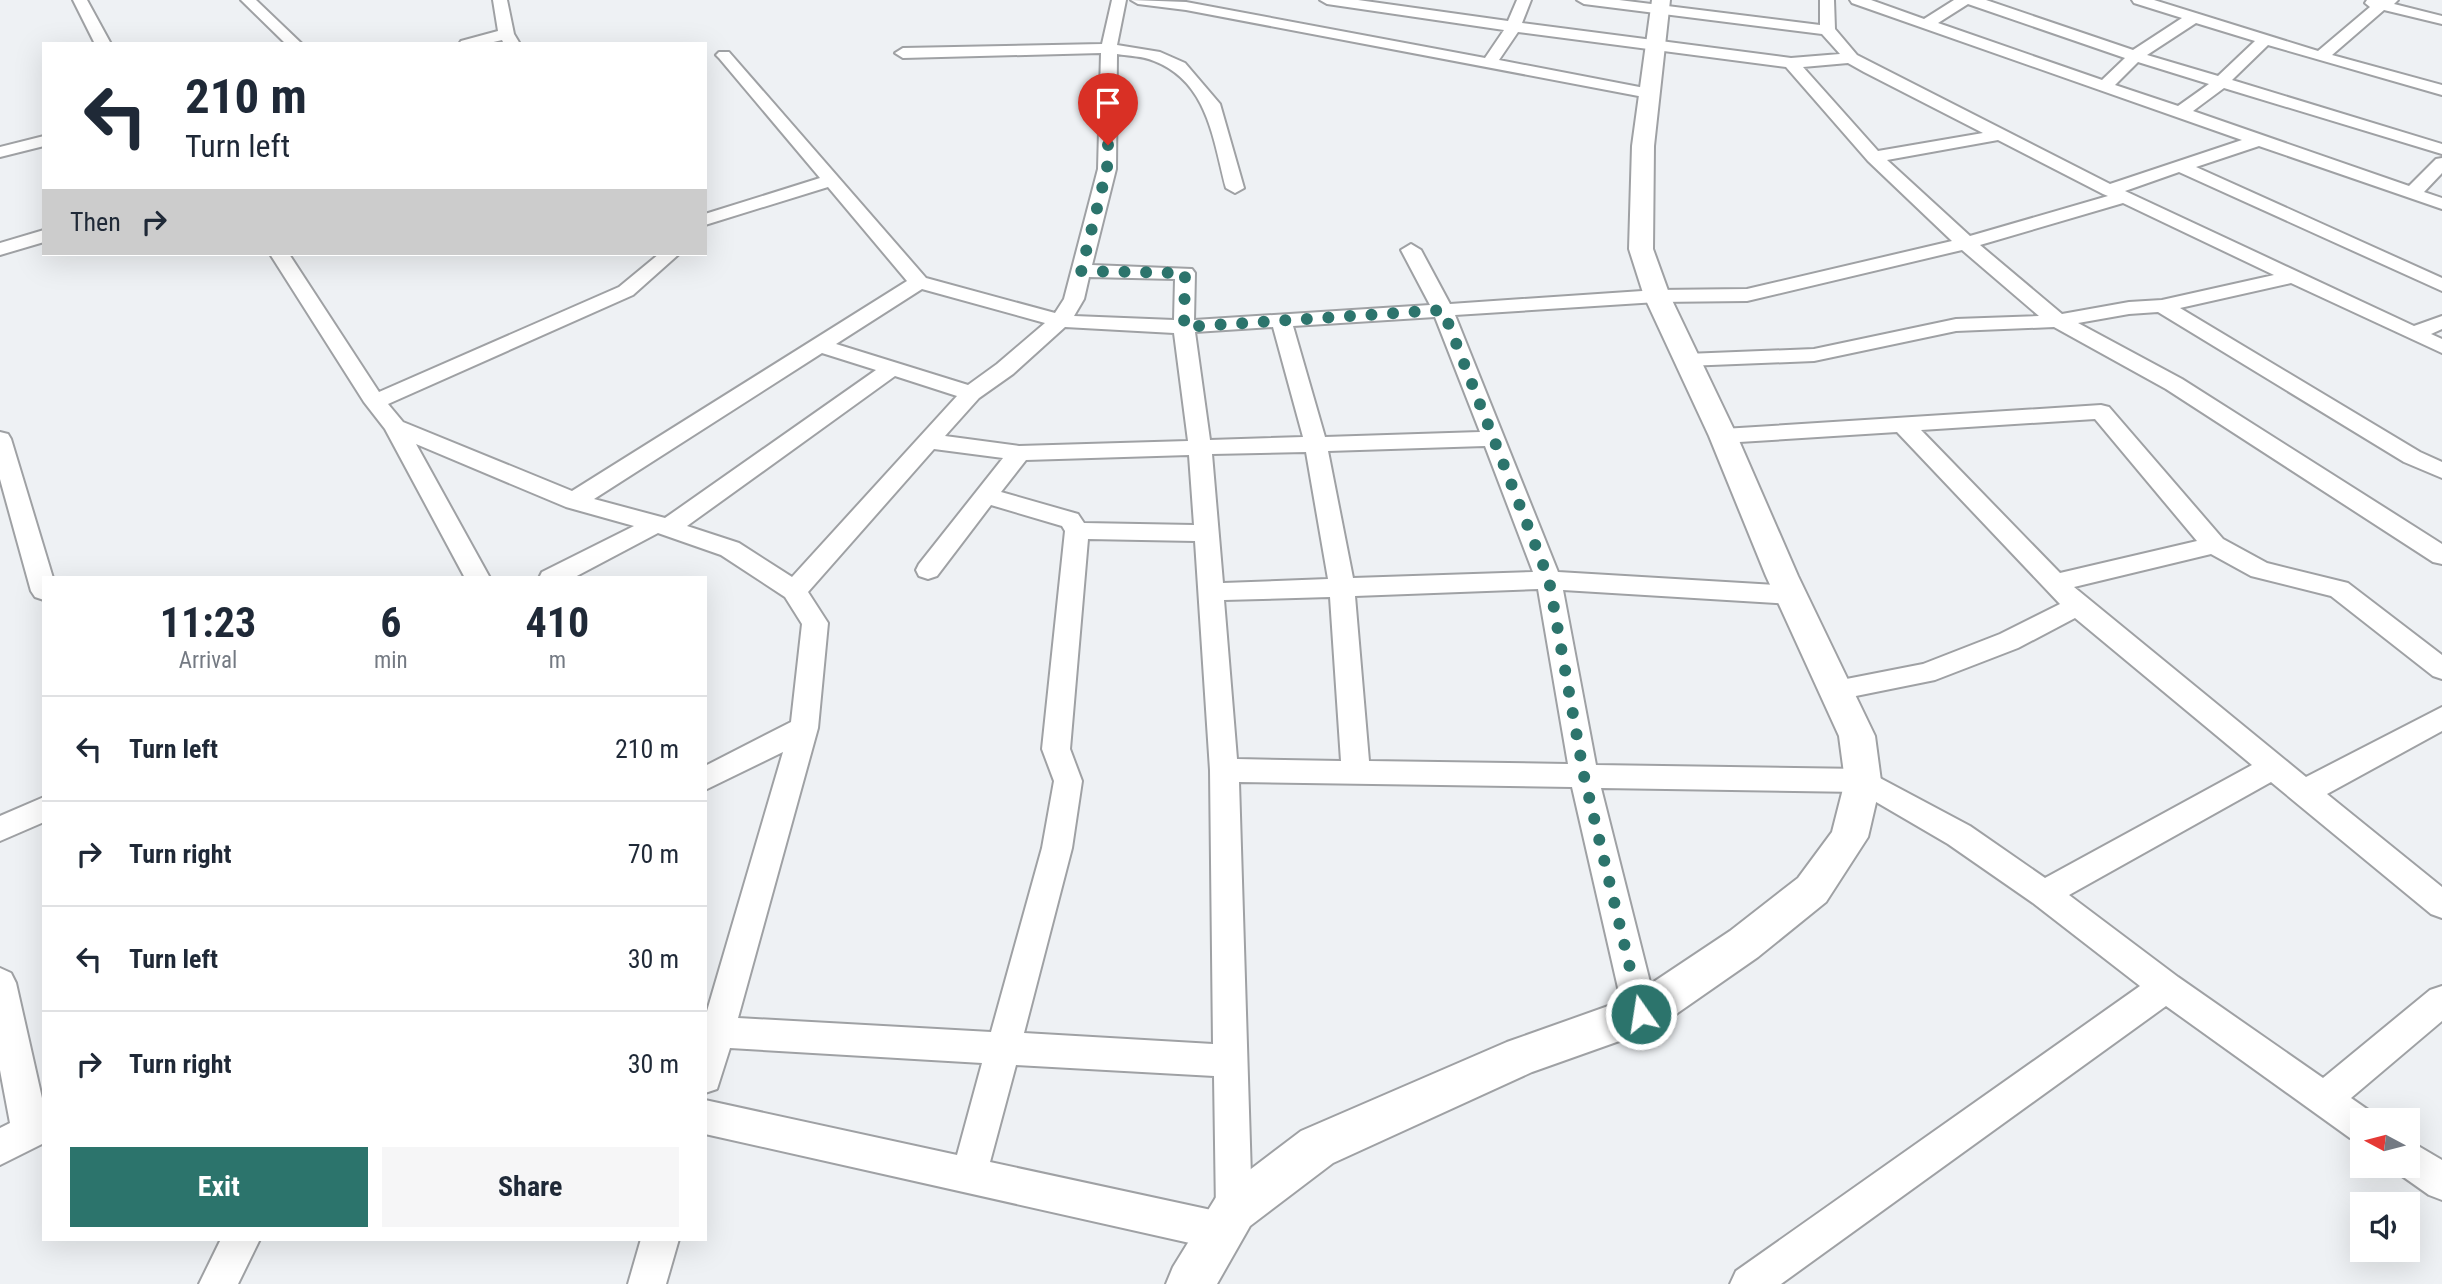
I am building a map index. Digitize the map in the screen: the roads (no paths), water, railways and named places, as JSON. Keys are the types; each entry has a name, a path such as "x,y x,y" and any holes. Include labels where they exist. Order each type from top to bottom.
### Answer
{"street":[{"path":"80,0 102,42"},
{"path":"248,0 293,42"},
{"path":"483,42 509,39 500,0"},
{"path":"794,591 971,393 1006,369 1060,321 1074,299 1107,169 1109,48 1119,0"},
{"path":"1138,0 1187,3 1489,64 1649,93"},
{"path":"1327,0 1513,28 1658,25 1827,30"},
{"path":"1489,64 1513,28 1524,0"},
{"path":"1584,0 1658,25 1791,63 1852,58"},
{"path":"1827,0 1827,30 1852,58 2117,194 2442,347"},
{"path":"1857,0 2442,204"},
{"path":"1926,24 1964,0"},
{"path":"1972,0 2220,83 2442,149"},
{"path":"2139,0 2321,57 2442,90"},
{"path":"2360,0 2386,3 2442,20"},
{"path":"2321,57 2386,3"},
{"path":"2104,87 2135,56 2194,17"},
{"path":"1189,1284 1228,1221 1317,1147 1522,1056 1641,1014 1744,944 1812,890 1849,837 1863,781 1857,736 1723,436 1657,296 1641,249 1643,146 1658,25"},
{"path":"2180,113 2220,83 2265,40"},
{"path":"903,53 1109,48 1155,55 1179,66 1212,104 1236,188"},
{"path":"724,55 919,282 1060,321 1184,327 1657,296 1747,295 1966,243 2117,194 2182,167 2259,140"},
{"path":"1791,63 1874,157 1966,243 2057,321 2174,384 2442,556"},
{"path":"1874,157 2000,135"},
{"path":"0,152 42,142"},
{"path":"2413,192 2442,163"},
{"path":"2182,167 2442,285"},
{"path":"707,219 831,180"},
{"path":"0,249 42,237"},
{"path":"1411,250 1443,310 1549,580 1584,776 1641,1014"},
{"path":"281,256 375,402 396,427 477,576"},
{"path":"375,402 626,291 668,256"},
{"path":"1081,271 1185,273 1184,327 1200,447 1224,770 1231,1061 1228,1221"},
{"path":"1686,360 1814,355 1956,325 2057,321 2129,308 2162,306 2294,277"},
{"path":"574,501 919,282"},
{"path":"2162,306 2412,457 2442,471"},
{"path":"1281,320 1316,445 1342,586 1356,772"},
{"path":"2415,333 2442,322"},
{"path":"819,345 971,393"},
{"path":"555,576 662,526 892,368"},
{"path":"1723,436 2101,412 2214,545 2260,570 2339,589 2442,669"},
{"path":"1902,424 2077,606 2442,905"},
{"path":"396,427 574,501 730,549 794,591 815,622 804,728 707,1070"},
{"path":"0,439 42,584"},
{"path":"929,441 1019,453 1494,439"},
{"path":"928,570 1019,453"},
{"path":"969,1175 1057,848 1068,781 1056,749 1077,531 1070,520 986,495"},
{"path":"1077,531 1207,533"},
{"path":"2055,583 2214,545"},
{"path":"1211,593 1549,580 1792,595"},
{"path":"1836,690 1926,673 2009,641 2077,606"},
{"path":"2304,792 2442,718"},
{"path":"707,778 804,728"},
{"path":"2044,894 2273,767"},
{"path":"1224,770 1863,781 1959,835 2350,1117"},
{"path":"0,829 42,810"},
{"path":"0,983 24,1134"},
{"path":"1749,1284 2166,987"},
{"path":"2324,1099 2442,1001"},
{"path":"718,1032 1231,1061"},
{"path":"707,1117 969,1175 1228,1221"},
{"path":"2420,1166 2442,1182"},
{"path":"218,1284 240,1241"},
{"path":"647,1284 659,1241"}]}
